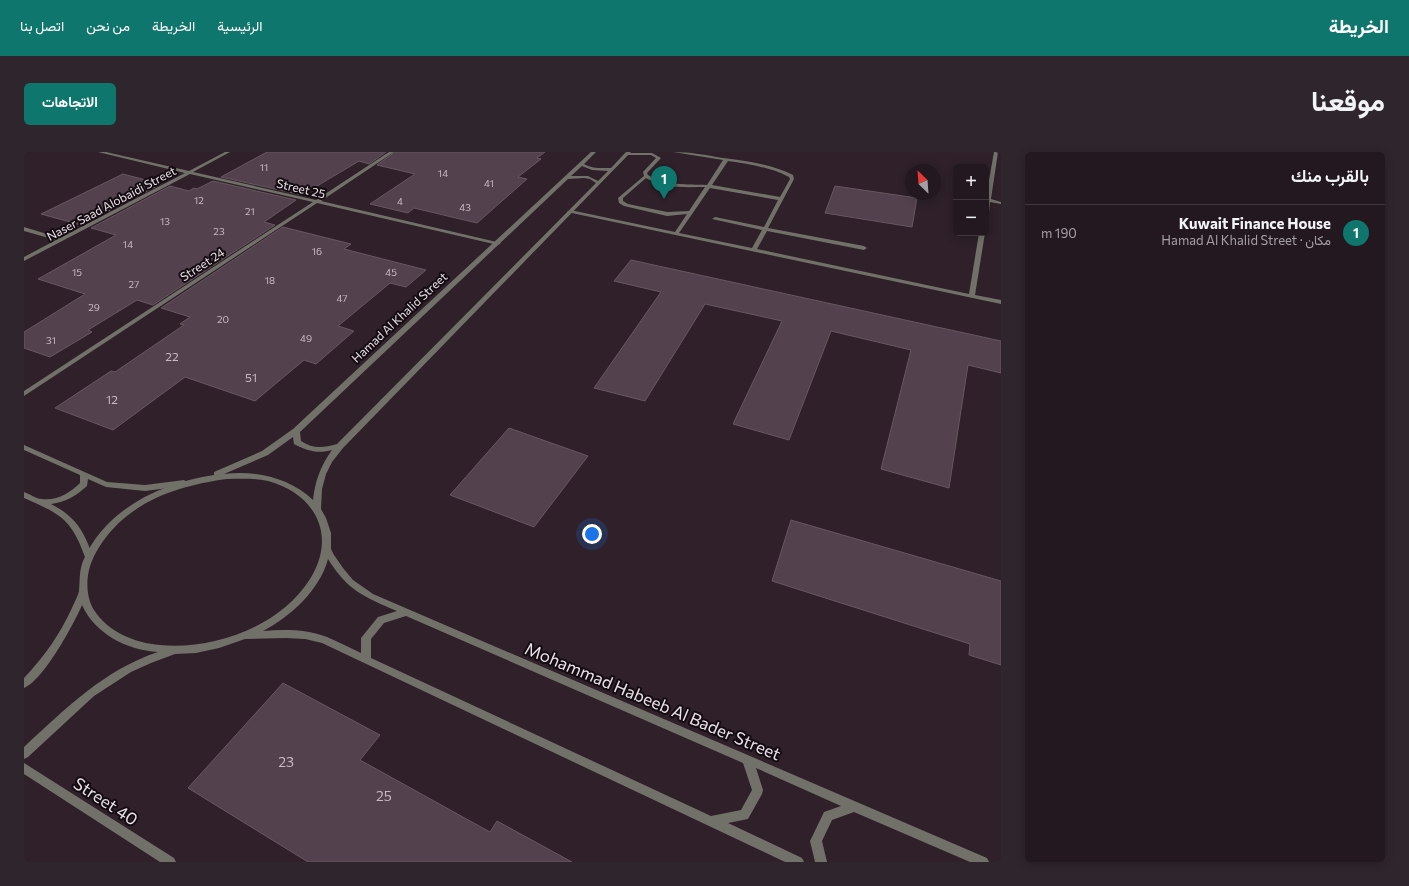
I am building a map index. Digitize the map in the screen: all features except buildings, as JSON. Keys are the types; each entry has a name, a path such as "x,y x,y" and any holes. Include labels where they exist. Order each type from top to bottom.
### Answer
{"street":[{"name":"Street 25","path":"100,152 498,243"},
{"name":"Naser Saad Alobaidi Street","path":"24,259 228,152"},
{"name":"Street 24","path":"24,394 392,152"},
{"name":"Hamad Al Khalid Street","path":"206,478 265,453 296,431 568,178 594,152"},
{"path":"317,508 317,489 322,473 340,446 628,153 640,152 655,154 659,157 646,173 646,176 620,198 621,202 626,205 667,214 691,212"},
{"path":"675,152 767,167 788,174 792,179 754,250"},
{"path":"989,194 996,152"},
{"path":"995,158 1001,159"},
{"path":"676,234 726,160"},
{"path":"582,164 588,168 599,170 612,169"},
{"path":"568,178 580,176 593,178 598,183"},
{"path":"646,176 652,180 672,184 708,186 781,199"},
{"path":"989,200 1001,203"},
{"path":"570,212 1001,302"},
{"path":"715,219 864,248"},
{"path":"24,230 61,240"},
{"path":"972,295 982,236"},
{"path":"296,431 297,442 307,449 324,451 340,446"},
{"path":"24,447 94,480 116,486 145,488 185,483"},
{"path":"40,502 56,502 73,495 84,484 84,474"},
{"path":"24,684 42,666 75,612 83,593 85,569 89,557 103,536 127,512 164,490 185,483 206,478 248,476 270,479 289,486 306,495 317,508 326,525 328,537 327,550 322,566 316,577 300,598 283,613 263,626 240,636 220,643 177,650 140,662 106,680 89,693 24,754"},
{"path":"24,494 67,516 79,530 89,557"},
{"name":"Mohammad Habeeb Al Bader Street","path":"327,550 338,569 348,581 370,596 983,862"},
{"path":"83,593 87,606 94,618 105,629 136,645 177,650"},
{"path":"366,660 366,638 381,620 406,612"},
{"path":"240,636 281,634 310,636 324,640 798,862"},
{"path":"711,821 744,815 758,790 747,759"},
{"name":"Street 40","path":"24,768 170,862"},
{"path":"821,862 816,841 828,816 855,806"}],"place":[{"name":"Kuwait Finance House","path":"664,199"}]}
